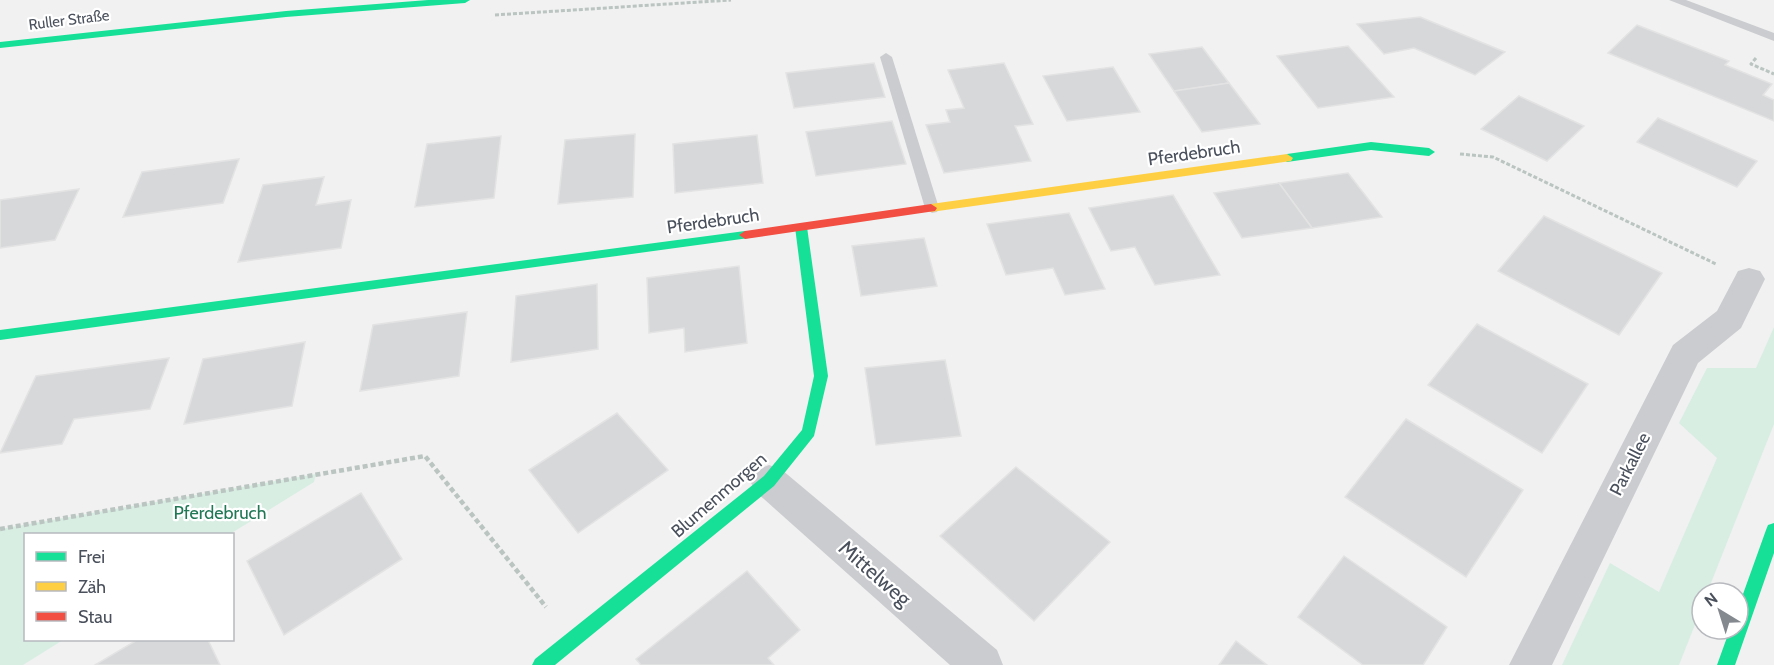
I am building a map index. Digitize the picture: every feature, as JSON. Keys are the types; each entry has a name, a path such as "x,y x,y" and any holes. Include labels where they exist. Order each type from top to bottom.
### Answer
{"street":[{"name":"Ruller Straße","path":"0,45 286,14 465,0"},
{"name":"Pferdebruch","path":"0,335 801,228 1371,146 1430,152"},
{"name":"Blumenmorgen","path":"541,665 769,481 810,432 821,376 801,228"},
{"name":"Parkallee","path":"1530,665 1685,354 1729,319 1749,279"},
{"name":"Mittelweg","path":"769,481 982,665"},
{"path":"1726,665 1774,530"}],"lane":[{"path":"1675,0 1774,37"},
{"path":"886,57 932,208"}],"path":[{"path":"1430,152 1493,157 1749,279"},
{"path":"0,529 425,456 572,640"}],"green space":[{"path":"1774,327 1774,424 1712,581 1690,581 1690,637 1679,665 1562,665 1610,563 1659,592 1717,458 1679,423 1707,368 1756,368"},
{"name":"Pferdebruch","path":"316,474 314,482 232,533 24,533 24,641 61,641 23,665 0,665 0,529"}],"building":[{"path":"1420,17 1505,52 1475,75 1414,48 1384,54 1357,24"},
{"path":"1637,25 1729,61 1725,65 1772,84 1763,95 1774,100 1774,121 1608,53"},
{"path":"1348,46 1394,97 1318,108 1277,56"},
{"path":"1202,47 1229,83 1174,91 1149,54"},
{"path":"874,63 885,97 794,108 786,73"},
{"path":"1004,63 1033,124 1015,126 1031,161 944,173 926,125 950,122 946,110 964,108 948,70"},
{"path":"1113,67 1140,112 1067,121 1043,76"},
{"path":"1229,83 1260,124 1202,132 1174,91"},
{"path":"1519,96 1584,126 1547,161 1481,129"},
{"path":"1658,118 1757,161 1737,187 1637,142"},
{"path":"892,121 906,164 816,176 806,132"},
{"path":"635,134 633,197 558,204 565,140"},
{"path":"757,135 763,183 675,193 673,144"},
{"path":"501,136 494,198 415,207 427,144"},
{"path":"239,159 223,203 123,217 142,172"},
{"path":"1348,173 1382,217 1312,228 1279,183"},
{"path":"324,177 316,205 351,200 341,248 238,262 263,185"},
{"path":"1279,183 1312,228 1242,238 1214,193"},
{"path":"79,189 55,240 0,248 0,200"},
{"path":"1173,195 1220,275 1155,285 1135,247 1111,251 1089,208"},
{"path":"1069,213 1105,289 1065,295 1053,268 1006,275 987,224"},
{"path":"1544,216 1662,273 1619,335 1498,271"},
{"path":"924,238 937,286 861,296 852,246"},
{"path":"739,266 747,343 685,352 684,328 649,333 647,278"},
{"path":"597,284 598,349 511,362 516,296"},
{"path":"467,312 459,376 360,391 373,325"},
{"path":"1477,324 1588,384 1542,453 1428,385"},
{"path":"305,342 292,406 184,424 203,359"},
{"path":"169,358 150,409 74,419 62,444 0,453 36,376"},
{"path":"945,360 961,436 876,445 865,368"},
{"path":"617,413 668,470 578,533 529,470"},
{"path":"1406,419 1523,490 1466,577 1345,497"},
{"path":"1016,467 1110,542 1034,621 940,536"},
{"path":"361,493 402,559 284,635 247,561"},
{"path":"1344,556 1447,627 1423,665 1363,665 1298,617"},
{"path":"747,571 800,630 768,658 774,665 641,665 636,659"},
{"path":"135,641 208,641 220,665 95,665"},
{"path":"1236,641 1267,665 1219,665"}],"traffic: fast":[{"path":"0,45 286,14 465,0"},
{"path":"1287,158 1371,146 1429,152"},
{"path":"541,665 769,481 809,432 821,376 801,227"},
{"path":"0,335 745,235"},
{"path":"1726,665 1774,530"}],"traffic: slow":[{"path":"931,208 1287,158"}],"traffic: jam":[{"path":"745,235 931,208"}]}
